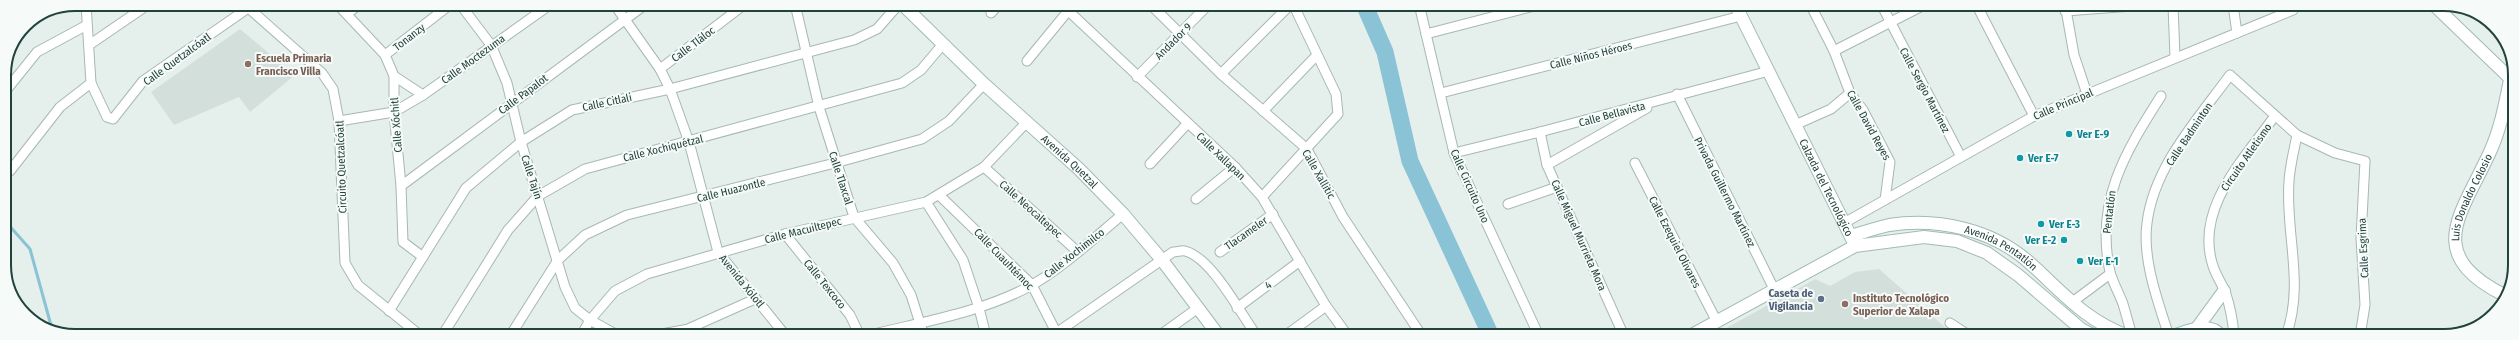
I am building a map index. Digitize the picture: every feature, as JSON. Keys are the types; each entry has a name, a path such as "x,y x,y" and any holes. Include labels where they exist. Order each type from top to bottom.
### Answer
{"street":[{"path":"11,170 60,107 91,83 86,11"},
{"path":"89,45 139,11"},
{"name":"Calle Quetzalcóatl","path":"91,83 107,117 113,119 118,116 143,81 242,11"},
{"name":"Circuito Quetzalcóatl","path":"254,11 322,73 332,89 340,121 345,263 358,285 412,329"},
{"name":"Calle Xóchitl","path":"346,11 385,55 394,76 394,112 401,186 403,242 423,257"},
{"name":"Tonanzy","path":"385,55 442,11"},
{"name":"Calle Tajín","path":"465,11 491,45 512,102 521,142 558,260 565,288 575,308 590,320 606,329"},
{"name":"Calle Moctezuma","path":"394,112 423,95 491,45 541,11"},
{"name":"Avenida Xólotl","path":"619,11 660,69 670,88 689,142 702,197 718,252 780,329"},
{"name":"Calle Papalot","path":"401,186 512,102 637,11"},
{"name":"Calle Tláloc","path":"660,69 736,11"},
{"name":"Calle Tlaxcal","path":"796,11 818,107 835,164 854,217 893,263 910,295 922,329"},
{"name":"Calle Citlali","path":"389,311 466,188 521,142 572,110 670,88 854,40 877,29 893,11"},
{"name":"Avenida Quetzal","path":"909,11 984,84 1079,169 1123,214 1162,260 1214,329"},
{"path":"1027,61 1062,11"},
{"name":"Calle Xallapan","path":"1067,11 1186,124 1235,166 1262,197 1326,306 1343,329"},
{"name":"Calle Xallitic","path":"1157,11 1221,74 1307,149 1343,217 1415,329"},
{"name":"Andador 9","path":"1137,77 1202,11"},
{"path":"1221,74 1285,11"},
{"path":"1262,197 1338,114 1336,94 1295,11"},
{"name":"Calle Circuito Uno","path":"1421,11 1442,93 1454,153 1536,329"},
{"path":"1426,34 1515,11"},
{"name":"Calzada del Tecnológico","path":"1701,329 1774,289 1853,241 1801,123 1769,71 1738,11"},
{"name":"Calle David Reyes","path":"1814,11 1834,51 1850,93 1863,110 1890,162 1885,200"},
{"name":"Calle Sergio Martínez","path":"1884,11 1960,157"},
{"path":"1834,51 1913,11"},
{"path":"1980,11 2034,116"},
{"path":"2066,11 2074,55 2087,94"},
{"path":"2173,11 2175,57"},
{"path":"2234,11 2237,33"},
{"name":"Calle Principal","path":"1844,223 2034,116 2175,57 2237,33 2284,11"},
{"path":"2440,11 2508,77"},
{"name":"Calle Niños Héroes","path":"1442,93 1741,16"},
{"path":"11,84 37,52 87,25"},
{"name":"Calle Xochiquétzal","path":"446,329 508,230 538,196 585,169 902,83 921,70 943,44"},
{"path":"1263,111 1317,55"},
{"name":"Calle Bellavista","path":"1454,153 1540,132 1659,101 1677,94 1769,71"},
{"name":"Calle Badminton","path":"2167,329 2148,256 2147,223 2156,192 2172,157 2230,75 2274,118"},
{"path":"394,76 423,95"},
{"name":"Calle Huazontle","path":"514,329 558,260 585,235 627,215 835,164 922,139 949,121 984,84"},
{"path":"1801,123 1831,109 1850,93"},
{"name":"Privada Guillermo Martínez","path":"1677,94 1774,289"},
{"name":"Luis Donaldo Colosio","path":"2501,293 2484,285 2466,269 2457,256 2454,236 2463,208 2490,153 2508,94"},
{"name":"Pentatlón","path":"2130,329 2123,303 2110,274 2106,245 2106,220 2110,193 2129,148 2161,96"},
{"path":"1547,165 1659,101"},
{"path":"340,121 394,112"},
{"path":"2274,118 2297,135 2289,181 2294,276 2294,314 2289,329"},
{"name":"Circuito Atletismo","path":"2233,329 2232,317 2224,291 2212,266 2210,239 2212,213 2222,191 2274,118"},
{"name":"Calle Macuiltepec","path":"585,329 590,320 615,291 646,274 718,252 785,234 854,217 926,202 984,167 1026,122"},
{"path":"1150,164 1186,124"},
{"name":"Calle Miguel Murrieta Mora","path":"1540,132 1547,165 1621,329"},
{"name":"Calle Esgrima","path":"2297,135 2335,153 2365,161 2361,238 2365,305 2361,329"},
{"name":"Calle Ezequiel Olivares","path":"1635,163 1716,320"},
{"path":"1196,199 1235,166"},
{"name":"Calle Neocaltepec","path":"984,167 1078,252"},
{"path":"1508,204 1557,187"},
{"name":"Calle Cuauhtémoc","path":"939,195 1032,285 1053,329"},
{"path":"926,202 963,260 980,308 984,329"},
{"name":"Calle Xochimilco","path":"893,329 980,308 1032,285 1078,252 1123,214"},
{"name":"Tlacameler","path":"1220,252 1273,214"},
{"name":"Avenida Pentatlón","path":"1853,241 1889,225 1921,223 1949,224 1980,233 2004,244 2030,262 2071,303 2109,329"},
{"name":"Calle Texcoco","path":"785,234 850,315 857,329"},
{"name":"Avenida Pentatlón","path":"1853,241 1924,237 1957,241 1993,257 2018,274 2081,329"},
{"path":"1064,329 1173,252 1184,250 1198,257 1216,275 1252,329"},
{"name":"4","path":"1237,308 1300,261"},
{"path":"2071,303 2110,274"},
{"path":"2197,328 2224,291"},
{"path":"685,329 755,299"},
{"path":"1295,329 1326,306"},
{"path":"1169,329 1198,308"},
{"path":"1950,323 1959,329"},
{"path":"2194,329 2213,329"}],"shaded area":[{"path":"240,29 295,75 250,112 239,97 174,125 151,92"},
{"name":"Instituto Tecnológico Superior de Xalapa","path":"1879,269 1947,329 1725,329 1815,279 1830,286 1855,272"}],"waterway":[{"path":"1367,11 1385,52 1410,161 1488,329"},
{"path":"11,228 30,249 51,324"}],"place":[{"name":"Escuela Primaria Francisco Villa","path":"248,64"},
{"name":"Ver E-9","path":"2069,134"},
{"name":"Ver E-7","path":"2020,158"},
{"name":"Ver E-3","path":"2041,224"},
{"name":"Ver E-2","path":"2064,240"},
{"name":"Ver E-1","path":"2080,261"},
{"name":"Caseta de Vigilancia","path":"1821,299"},
{"name":"Instituto Tecnológico Superior de Xalapa","path":"1845,304"}]}
